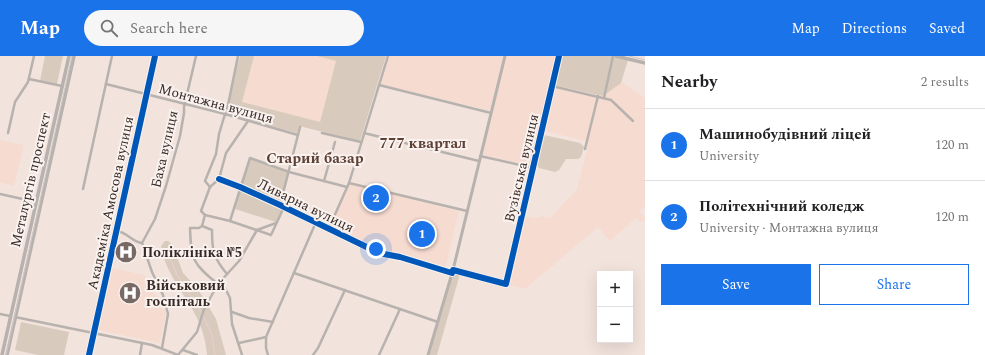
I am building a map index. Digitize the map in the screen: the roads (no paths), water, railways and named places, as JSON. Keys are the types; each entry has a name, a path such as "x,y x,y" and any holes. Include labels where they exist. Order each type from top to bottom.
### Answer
{"main road":[{"name":"Металургів проспект","path":"2,355 69,56"},
{"name":"Металургів проспект","path":"7,355 74,56"},
{"path":"428,355 452,272 505,56"},
{"path":"616,56 645,63"},
{"path":"62,86 67,87"},
{"path":"36,202 41,204"},
{"path":"10,316 15,317"}],"street":[{"path":"8,133 15,102 28,82 34,56"},
{"path":"83,189 112,56"},
{"name":"Академіка Амосова вулиця","path":"89,355 155,56"},
{"name":"Баха вулиця","path":"142,243 155,219 166,186 180,136 185,104 196,56"},
{"path":"210,187 205,181 216,154 219,134 238,56"},
{"name":"Ливарна вулиця","path":"328,228 348,187 388,56"},
{"name":"Вузівська вулиця","path":"506,284 559,56"},
{"path":"604,98 613,56"},
{"path":"29,79 62,86"},
{"name":"Монтажна вулиця","path":"106,84 225,114 298,135"},
{"path":"378,85 491,113"},
{"path":"552,86 611,100 633,121"},
{"path":"585,149 598,96"},
{"path":"202,226 205,214 202,211 210,187 219,179 226,153 248,121"},
{"path":"280,205 300,127"},
{"path":"322,133 361,142"},
{"path":"364,133 479,161"},
{"path":"324,181 335,142"},
{"path":"480,156 533,168"},
{"path":"230,221 250,158 289,172 348,187"},
{"name":"Ливарна вулиця","path":"219,179 280,205 379,252 452,272 506,284"},
{"path":"349,183 467,211"},
{"path":"0,194 36,202"},
{"path":"205,214 271,235 284,207"},
{"path":"15,317 142,343 162,348 178,355 197,332 200,318 218,284 239,261 257,230 277,222"},
{"path":"268,355 266,348 266,337 316,222"},
{"path":"218,284 197,266 192,254 190,228 199,228 202,226 212,230 212,244 215,258 226,274"},
{"path":"116,230 121,231 139,243 142,243 168,314 162,348"},
{"path":"294,273 438,322"},
{"path":"221,280 230,298 233,328 242,355"},
{"path":"313,355 318,348 345,290"},
{"path":"379,355 400,309"},
{"path":"232,312 249,318 273,322"},
{"path":"0,314 10,316"},
{"path":"239,343 266,337"},
{"path":"140,355 142,343"},
{"path":"183,350 197,355"}],"waterway":[{"path":"168,253 177,275 202,313"},
{"path":"203,316 212,335 215,355"}],"tram line":[{"path":"6,355 72,56"},
{"path":"629,56 645,60"}],"place":[{"name":"Політехнічний коледж","path":"376,198"},
{"name":"Машинобудівний ліцей","path":"422,234"},
{"name":"Поліклініка №5","path":"126,252"},
{"name":"Військовий госпіталь","path":"130,293"}],"district":[{"name":"777 квартал","path":"423,143"},
{"name":"Старий базар","path":"315,158"}]}
